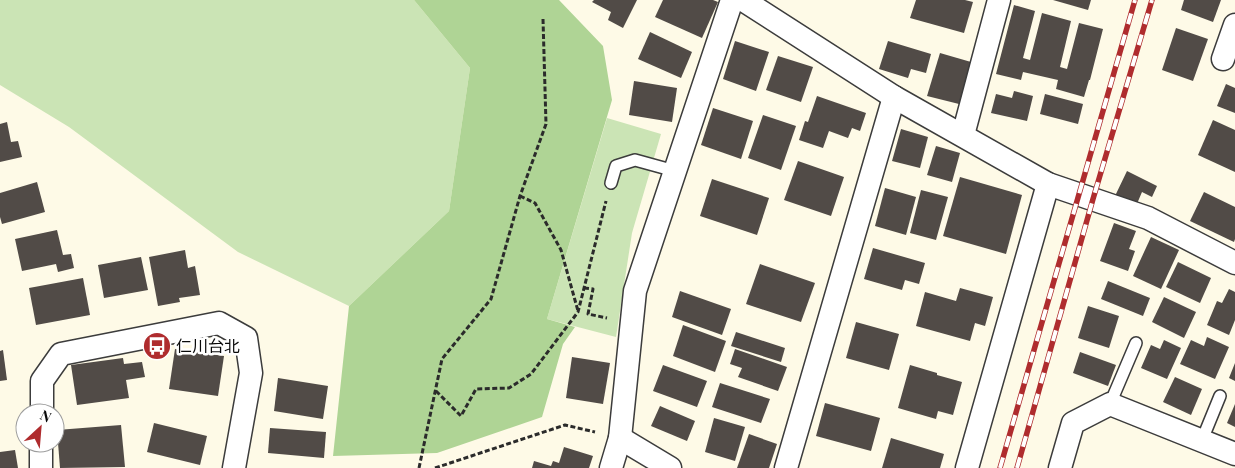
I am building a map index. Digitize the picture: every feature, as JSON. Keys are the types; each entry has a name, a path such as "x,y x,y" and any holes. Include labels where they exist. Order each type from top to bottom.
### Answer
{"street":[{"path":"611,468 620,438 635,291 732,0"},
{"path":"743,0 894,97 1048,184 1148,218 1235,262"},
{"path":"963,135 999,0"},
{"path":"1223,59 1235,26"},
{"path":"786,468 894,97"},
{"path":"967,468 1048,184"},
{"path":"42,403 42,381 61,354 219,323 246,338 251,373 234,468"},
{"path":"1060,468 1073,423 1110,404 1235,454"},
{"path":"620,438 670,468"},
{"path":"41,453 41,468"}],"lane":[{"path":"611,182 616,166 635,160 675,171"},
{"path":"1110,404 1136,343"},
{"path":"1202,440 1220,396"}],"path":[{"path":"419,468 442,359 491,299 520,196 546,124 543,19"},
{"path":"435,390 462,416 476,389 509,388 531,374 578,312 611,182"},
{"path":"520,196 535,203 561,250 578,312"},
{"path":"584,288 593,289 588,314 632,323"},
{"path":"435,468 565,425 620,438"}],"green space":[{"path":"0,0 414,0 470,68 449,211 349,306 238,252 69,127 0,85"},
{"path":"414,0 559,0 603,46 612,100 547,319 575,327 563,344 542,417 437,453 333,456 349,306 449,211 470,68"},
{"path":"607,118 661,134 632,233 616,337 547,319"}],"building":[{"path":"594,0 637,0 623,28 608,20 611,12 592,2"},
{"path":"663,0 713,0 718,2 702,38 655,17"},
{"path":"916,0 965,0 973,2 964,33 910,18"},
{"path":"1053,0 1091,0 1088,10"},
{"path":"1184,0 1221,0 1213,22 1181,10"},
{"path":"1014,5 1035,11 1023,58 1030,60 1042,13 1071,21 1060,67 1067,69 1079,23 1103,29 1084,97 1056,89 1058,80 1023,72 1021,80 996,74"},
{"path":"1176,28 1208,39 1193,81 1162,70"},
{"path":"650,32 692,52 681,78 638,59"},
{"path":"735,41 769,52 756,91 723,79"},
{"path":"888,41 931,54 926,73 911,69 908,78 879,69"},
{"path":"940,53 971,62 959,104 927,96"},
{"path":"778,56 813,67 801,102 766,90"},
{"path":"634,81 677,88 672,122 629,115"},
{"path":"1226,84 1235,88 1235,113 1217,106"},
{"path":"1014,91 1033,96 1027,121 991,113 996,94 1012,98"},
{"path":"1045,94 1083,104 1078,124 1040,114"},
{"path":"817,96 866,113 860,131 852,128 848,138 829,131 823,148 799,140 805,121 808,122"},
{"path":"713,108 753,121 741,159 701,145"},
{"path":"763,115 796,126 781,170 748,158"},
{"path":"1213,120 1235,130 1235,172 1198,155"},
{"path":"7,122 11,142 18,141 22,157 0,162 0,124"},
{"path":"901,129 928,137 920,168 892,161"},
{"path":"936,146 960,153 952,182 927,175"},
{"path":"798,161 844,177 831,216 784,200"},
{"path":"1127,171 1157,186 1152,197 1142,192 1136,206 1115,196"},
{"path":"960,177 1022,195 1006,254 943,236"},
{"path":"712,179 769,198 757,235 700,216"},
{"path":"37,182 45,212 2,224 0,217 0,193"},
{"path":"885,188 916,197 906,235 875,226"},
{"path":"921,190 948,197 936,240 910,233"},
{"path":"1204,192 1235,207 1234,242 1190,221"},
{"path":"1114,223 1136,231 1129,249 1135,251 1128,271 1100,261"},
{"path":"57,230 63,255 71,254 74,268 58,272 56,264 22,271 15,239"},
{"path":"1151,237 1179,250 1161,289 1133,276"},
{"path":"873,248 925,263 919,284 905,280 902,290 864,279"},
{"path":"185,250 188,268 195,266 200,295 179,298 180,302 158,306 149,257"},
{"path":"141,257 148,290 104,298 98,265"},
{"path":"1178,262 1211,278 1200,303 1166,287"},
{"path":"760,264 815,283 801,322 746,304"},
{"path":"83,278 90,315 36,325 29,288"},
{"path":"1108,281 1150,298 1143,316 1101,299"},
{"path":"960,288 993,297 985,326 975,323 970,341 916,326 925,292 956,301"},
{"path":"1229,289 1235,292 1235,320 1229,335 1207,325 1217,301 1222,303"},
{"path":"680,291 731,309 722,335 672,317"},
{"path":"1164,297 1196,312 1184,338 1152,322"},
{"path":"1088,306 1119,316 1109,348 1078,338"},
{"path":"856,322 899,334 889,370 846,358"},
{"path":"683,325 726,341 715,372 673,356"},
{"path":"736,332 785,348 781,362 731,346"},
{"path":"1207,337 1229,347 1215,379 1180,364 1191,340 1204,346"},
{"path":"1164,340 1181,348 1167,379 1141,368 1151,345 1160,349"},
{"path":"175,349 224,356 218,396 169,389"},
{"path":"735,349 787,367 778,391 738,377 742,368 730,364"},
{"path":"3,350 7,380 0,381 0,351"},
{"path":"1080,352 1116,365 1108,386 1073,373"},
{"path":"572,357 610,363 603,404 566,398"},
{"path":"123,358 124,364 142,362 145,377 126,380 129,398 77,405 71,365"},
{"path":"1235,363 1235,381 1229,378"},
{"path":"663,365 707,381 697,407 653,391"},
{"path":"910,365 962,382 953,415 938,411 936,419 898,408"},
{"path":"1175,377 1202,389 1191,415 1163,402"},
{"path":"278,378 328,386 323,419 274,411"},
{"path":"720,383 770,399 761,423 712,407"},
{"path":"825,403 880,418 871,451 816,436"},
{"path":"1235,404 1235,427 1227,423"},
{"path":"660,406 695,421 687,441 651,426"},
{"path":"714,418 745,427 735,461 705,452"},
{"path":"154,423 207,436 200,465 147,452"},
{"path":"121,425 125,467 60,468 59,453 65,453 65,429"},
{"path":"270,428 326,432 324,458 268,453"},
{"path":"749,434 777,444 769,468 737,468"},
{"path":"891,438 944,454 940,468 882,468"},
{"path":"564,447 593,456 589,468 532,468 534,461 551,466 553,461 559,463"},
{"path":"15,450 18,468 0,468 0,452"}],"railway":[{"path":"1000,468 1135,0"},
{"path":"1017,468 1093,199 1152,0"}],"place":[{"name":"仁川台北","path":"157,346"}]}
